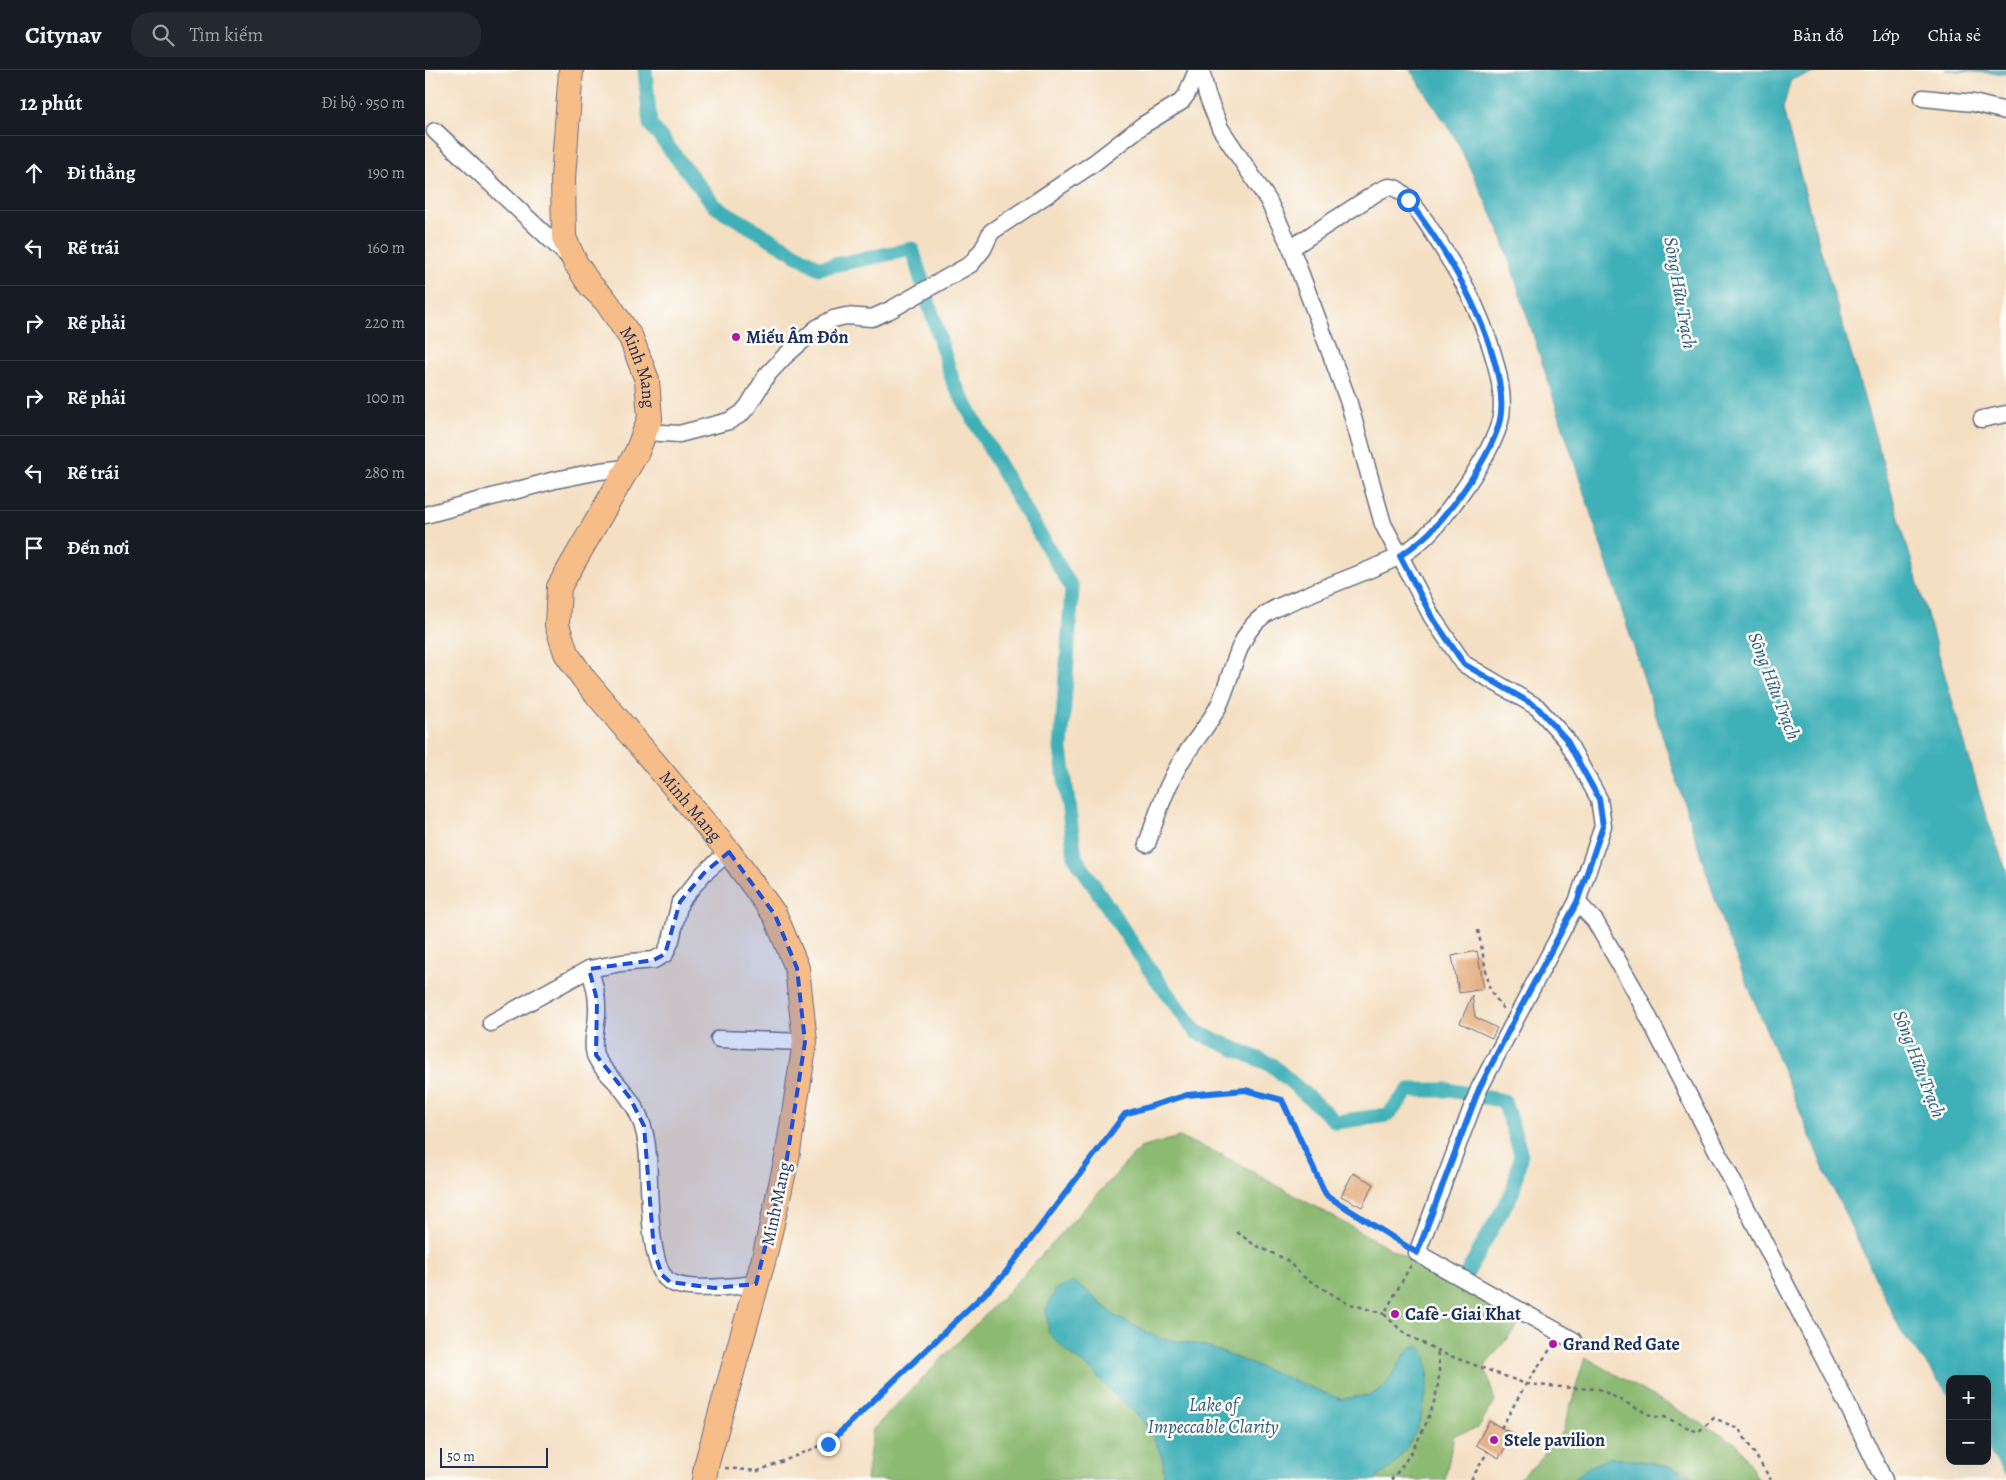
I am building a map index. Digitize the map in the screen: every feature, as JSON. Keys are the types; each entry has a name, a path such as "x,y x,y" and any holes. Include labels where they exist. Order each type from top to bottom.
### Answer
{"highway":[{"name":"Minh Mang","path":"571,70 563,179 564,238 575,262 590,285 606,301 631,338 647,380 650,418 627,468 559,587 557,625 566,653 584,679 729,852 775,915 797,968 805,1042 787,1158 764,1258 705,1473"}],"street":[{"path":"1199,70 1220,128 1268,200 1291,248 1348,400 1383,524 1432,617 1464,664 1537,707 1566,739 1599,799 1603,826 1577,902 1513,1022 1476,1097 1417,1253 1573,1340"},
{"path":"645,432 679,434 729,421 745,410 767,375 785,356 817,328 833,319 875,318 971,264 983,249 991,232 1094,163 1143,125 1181,102 1199,70"},
{"path":"1923,98 1973,103 2006,111"},
{"path":"435,130 575,262"},
{"path":"1147,844 1161,802 1181,761 1217,708 1243,643 1256,622 1278,607 1400,556 1429,533 1467,484 1494,438 1499,425 1502,399 1498,373 1489,344 1464,283 1427,224 1408,200 1394,187 1387,187 1379,191 1291,248"},
{"path":"1983,419 2006,414"},
{"path":"425,515 555,480 627,468"},
{"path":"491,1024 589,969 621,963 654,960 665,954 671,940 680,902 704,873 729,852"},
{"path":"1577,902 1595,921 1634,988 1884,1480"},
{"path":"589,969 595,984 597,1000 593,1044 596,1055 601,1065 630,1098 638,1110 644,1126 648,1149 654,1251 662,1275 670,1282 692,1287 714,1288 756,1284"},
{"path":"719,1039 805,1042"}],"path":[{"path":"1478,930 1490,990 1513,1022"},
{"path":"705,1473 758,1471 828,1444 1003,1276 1125,1114 1187,1095 1245,1090 1282,1100 1326,1195 1417,1253 1384,1314"},
{"path":"1237,1232 1253,1244 1287,1260 1302,1276 1347,1303 1384,1314 1405,1334 1445,1354 1526,1384 1599,1389 1654,1417 1664,1417 1698,1432 1714,1418 1739,1429 1771,1480"},
{"path":"1501,1428 1526,1384 1551,1348"},
{"path":"1391,1480 1400,1470 1420,1439 1426,1423 1434,1399 1439,1370 1437,1350"},
{"path":"1471,1480 1488,1451"}],"highlighted area":[{"path":"729,852 775,915 797,968 805,1042 787,1158 756,1284 714,1288 670,1282 662,1275 654,1251 644,1126 630,1098 596,1055 597,1000 589,969 654,960 665,954 680,902 704,873"}],"green space":[{"path":"1179,1137 1222,1155 1521,1321 1485,1366 1495,1401 1478,1428 1454,1435 1445,1480 1375,1480 1395,1463 1416,1430 1429,1372 1418,1346 1412,1347 1405,1354 1385,1386 1371,1395 1340,1399 1206,1346 1158,1338 1115,1316 1086,1290 1067,1352 1094,1372 1112,1392 1137,1414 1154,1438 1163,1460 1164,1480 866,1480 873,1429 1011,1288 1140,1148"},
{"path":"1585,1357 1737,1444 1759,1480 1696,1480 1684,1471 1648,1462 1612,1457 1589,1467 1572,1480 1517,1480 1536,1464 1563,1431"}],"water":[{"name":"Sông Hữu Trạch","path":"1410,70 1827,70 1791,79 1783,109 1813,223 1985,813 2006,870 2006,1476 1991,1454 1991,1375 1946,1375 1946,1391 1902,1333 1824,1170 1725,930 1500,232 1456,139"},
{"path":"1945,70 2006,70 2006,74"},
{"name":"Lake of Impeccable Clarity","path":"1073,1282 1086,1290 1115,1316 1158,1338 1206,1346 1340,1399 1371,1395 1385,1386 1405,1354 1412,1347 1420,1347 1425,1354 1428,1374 1423,1411 1417,1429 1394,1465 1375,1480 1164,1480 1163,1460 1154,1438 1137,1414 1112,1392 1094,1372 1067,1352 1049,1333 1046,1309 1056,1289"},
{"path":"1612,1457 1666,1466 1687,1474 1696,1480 1572,1480 1589,1467"}],"building":[{"path":"1477,951 1484,989 1459,993 1452,956"},
{"path":"1472,995 1475,1017 1497,1028 1492,1038 1460,1023"},
{"path":"1353,1173 1374,1184 1362,1207 1341,1196"},
{"name":"Stele pavilion","path":"1489,1421 1513,1434 1499,1458 1476,1445"}],"waterway":[{"path":"645,70 650,124 715,206 819,268 912,249 953,382 1013,490 1072,588 1061,749 1075,857 1149,969 1196,1032 1272,1065 1336,1122 1388,1115 1409,1090 1449,1090 1504,1101 1521,1154 1513,1191 1462,1282"}],"place":[{"name":"Miếu Âm Đồn","path":"736,337"},
{"name":"Cafè - Giai Khat","path":"1395,1314"},
{"name":"Grand Red Gate","path":"1553,1344"},
{"name":"Stele pavilion","path":"1494,1440"}],"route":[{"path":"828,1444 1003,1276 1125,1114 1187,1095 1245,1090 1282,1100 1326,1195 1417,1253 1479,1089 1577,902 1603,826 1599,799 1566,739 1537,707 1464,664 1432,617 1400,556 1429,533 1467,484 1494,438 1499,425 1502,399 1498,373 1489,344 1464,283 1427,224 1408,200"}]}
